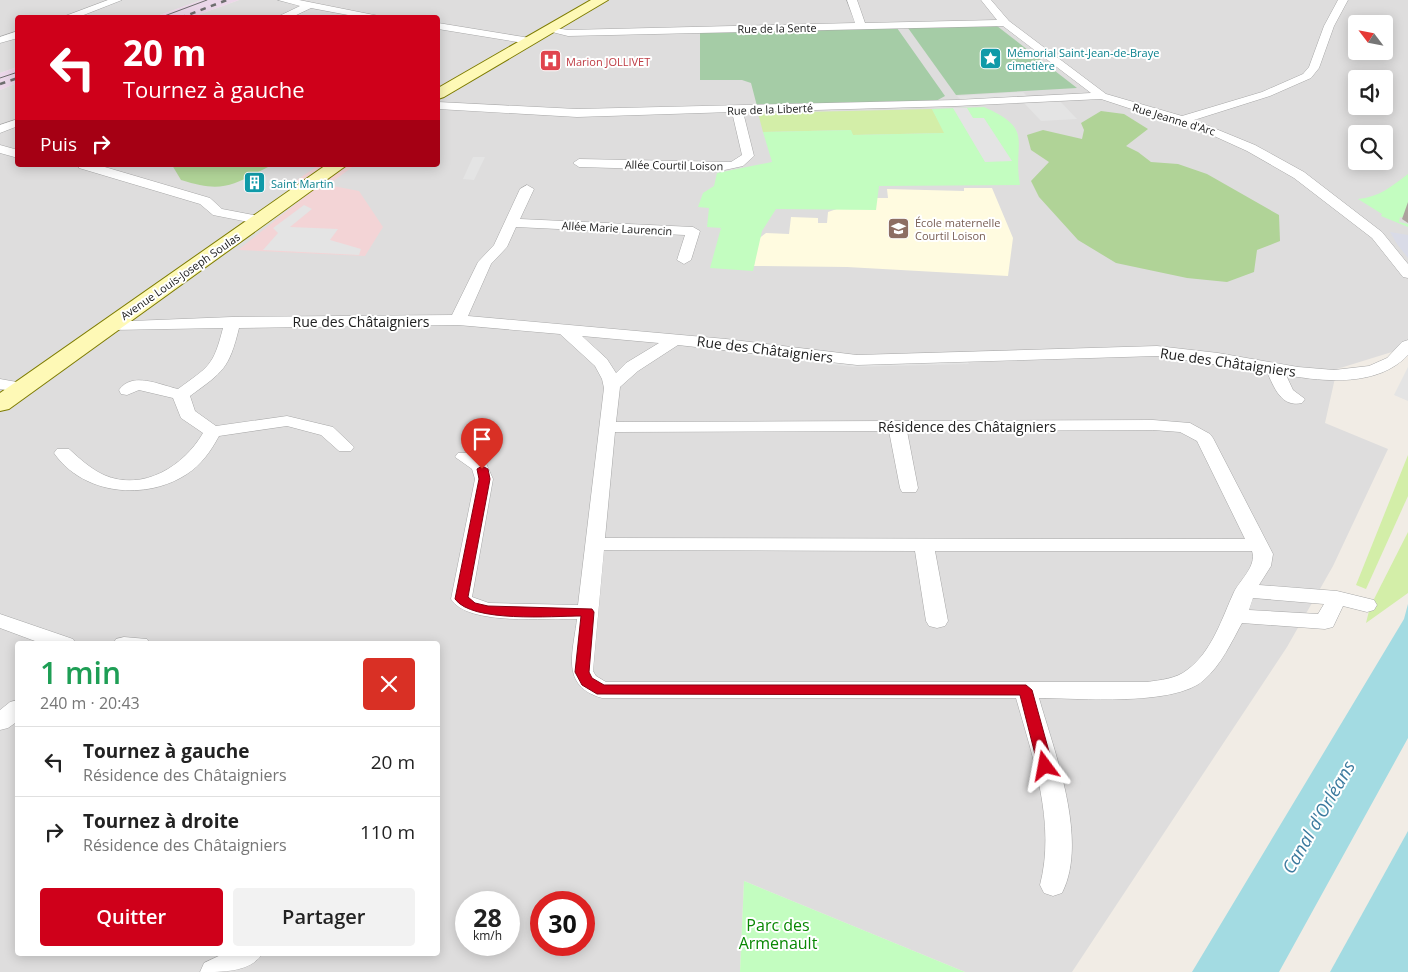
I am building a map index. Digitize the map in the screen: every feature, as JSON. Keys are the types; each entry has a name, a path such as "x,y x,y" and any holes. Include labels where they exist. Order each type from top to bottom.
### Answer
{"main road":[{"path":"440,93 601,0"},
{"name":"Avenue Louis-Joseph Soulas","path":"11,386 112,324 335,167"},
{"path":"0,404 11,386"}],"street":[{"path":"74,15 116,0"},
{"path":"283,0 361,15"},
{"path":"852,0 861,26"},
{"name":"Rue Jeanne d'Arc","path":"986,0 1005,23 1102,96 1182,120 1251,148 1299,175 1377,235 1408,274"},
{"path":"1182,120 1250,99 1307,76 1314,68 1326,32 1343,0"},
{"path":"80,2 99,6"},
{"path":"334,10 352,3"},
{"path":"288,15 310,6"},
{"name":"Rue de la Sente","path":"549,30 568,32 1005,23"},
{"path":"440,26 530,41"},
{"path":"0,40 15,35"},
{"name":"Rue de la Liberté","path":"440,106 577,113 956,104 1102,96"},
{"name":"Allée Courtil Loison","path":"579,163 720,168 735,165 748,156 737,110"},
{"path":"0,129 15,123"},
{"path":"0,149 15,153"},
{"path":"91,167 204,201 218,212 259,220"},
{"path":"458,320 485,262 500,248 527,189"},
{"name":"Allée Marie Laurencin","path":"511,223 693,231 684,260"},
{"name":"Rue des Châtaigniers","path":"112,324 458,320 676,339 857,360 1157,351 1334,375 1374,370 1393,361 1408,345"},
{"path":"181,395 213,371 224,356 232,322"},
{"path":"564,329 596,356 612,386 632,367 676,339"},
{"path":"1274,368 1286,393 1296,399"},
{"path":"127,390 136,384 181,395"},
{"name":"Résidence des Châtaigniers","path":"607,427 1168,425 1184,427 1204,438 1263,554 1261,566 1245,591 1236,616 1211,658 1195,676 1173,686 1147,690 602,690 587,682 582,672 607,427 612,386"},
{"path":"181,395 187,414 213,432 287,421 327,431 345,447"},
{"path":"897,426 908,488"},
{"path":"63,453 82,470 99,480 120,486 138,486 163,480 185,468 208,444 213,432"},
{"path":"464,458 477,462 482,469 484,479 461,599 471,606 488,610 588,612"},
{"path":"595,544 1258,545"},
{"path":"924,545 937,621"},
{"path":"1245,591 1337,598 1367,605"},
{"path":"1236,616 1325,622 1337,598"},
{"path":"2,622 56,641"},
{"path":"1026,690 1042,749 1056,818 1060,858 1053,886"},
{"path":"0,722 15,710"},
{"path":"214,972 244,956"}],"shaded area":[{"path":"0,0 202,0 160,15 15,15 15,68 0,73"},
{"path":"202,0 239,0 198,15 160,15"},
{"path":"239,0 1408,0 1408,347 1337,369 1325,423 1388,449 1333,566 1287,647 1072,972 965,972 744,881 740,972 0,972 0,90 15,84 15,167 440,167 440,15 198,15"},
{"path":"15,68 15,84 0,90 0,73"},
{"path":"1023,92 1027,96 961,100 957,96"},
{"path":"1060,101 1077,119 1041,121 1024,103"},
{"path":"953,108 967,108 973,118 984,118 1012,161 985,162"},
{"path":"473,157 485,157 474,180 463,179"},
{"path":"316,167 352,167 328,185 359,191 383,227 365,256 238,250 312,191 288,186"},
{"name":"École maternelle Courtil Loison","path":"964,188 992,188 1013,238 1008,276 847,267 754,266 757,240 766,233 789,234 791,217 818,218 818,223 827,223 828,212 869,198 888,198 887,189 964,191"},
{"path":"304,205 312,209 290,227 338,229 330,240 361,249 359,255 263,250 278,233 273,228"},
{"path":"1390,232 1408,235 1408,258 1397,244"},
{"path":"751,349 854,362 967,359 969,364 853,367 748,355"},
{"path":"1408,367 1408,401 1394,395"}],"green space":[{"path":"997,26 1077,88 956,95 908,28"},
{"path":"897,28 945,96 936,101 757,106 751,83 742,80 700,80 700,32"},
{"path":"984,107 1000,115 1016,130 1020,185 879,186 876,210 776,209 762,231 753,271 710,268 721,228 707,227 709,208 698,207 703,193 714,186 717,173 772,162 763,132 851,130 853,135 944,133 932,109"},
{"path":"932,109 945,133 853,135 850,130 763,132 758,113"},
{"path":"1101,111 1124,114 1148,129 1126,146 1151,162 1178,164 1207,174 1279,215 1280,241 1257,250 1254,272 1227,282 1187,278 1116,263 1078,240 1039,197 1031,181 1049,162 1031,150 1027,135 1043,130 1082,139 1084,130 1081,123"},
{"path":"173,167 268,167 226,186 207,186 181,180"},
{"path":"1408,174 1408,219 1400,217 1399,222 1408,224 1408,227 1381,216 1382,214 1358,199 1379,194"},
{"path":"1408,455 1408,496 1366,589 1356,585"},
{"path":"1408,532 1408,593 1366,623 1370,607"},
{"name":"Parc des Armenault","path":"744,881 965,972 740,972"}],"water":[{"name":"Canal d'Orléans","path":"1408,604 1408,738 1279,972 1192,972 1404,619"},
{"path":"1408,831 1408,972 1330,972"}],"tram line":[{"path":"167,15 207,0"},
{"path":"0,78 15,73"}],"railway":[{"path":"188,15 227,0"},
{"path":"0,84 15,79"}],"place":[{"name":"Mémorial Saint-Jean-de-Braye cimetière","path":"991,58"},
{"name":"Marion JOLLIVET","path":"550,61"},
{"name":"Saint Martin","path":"255,183"},
{"name":"École maternelle Courtil Loison","path":"899,228"}],"route":[{"path":"482,469 484,479 461,599 471,606 488,610 588,612 582,672 587,682 602,690 1026,690 1045,766"}]}
